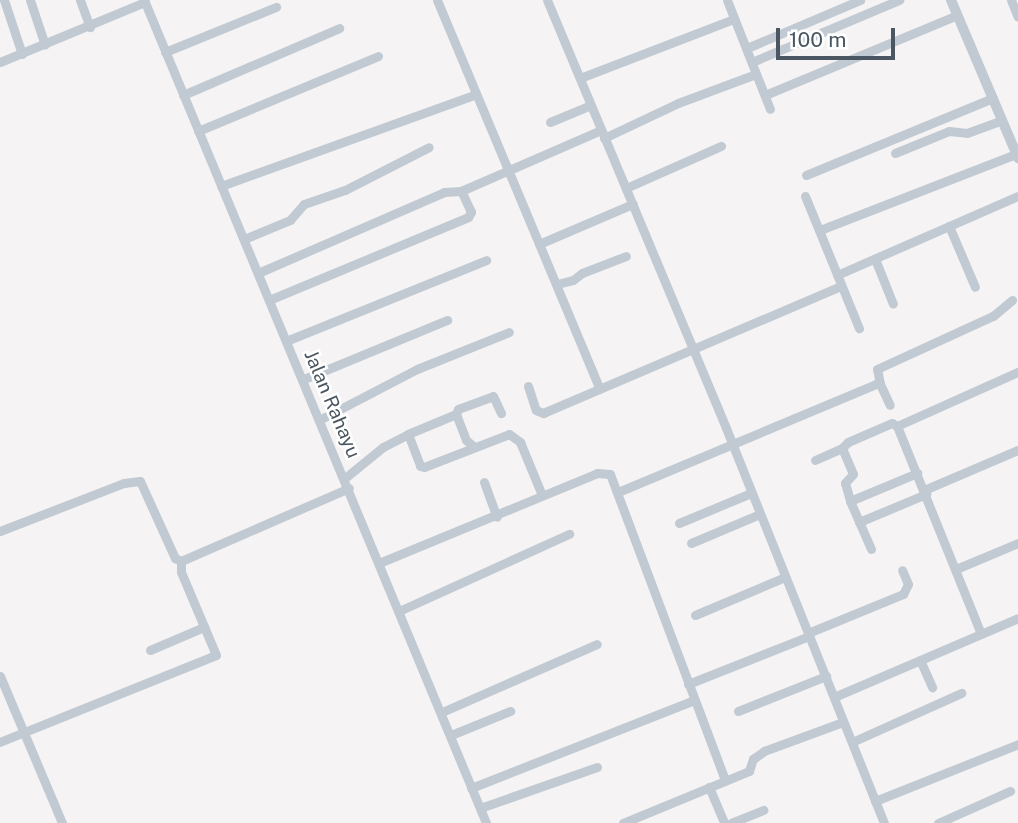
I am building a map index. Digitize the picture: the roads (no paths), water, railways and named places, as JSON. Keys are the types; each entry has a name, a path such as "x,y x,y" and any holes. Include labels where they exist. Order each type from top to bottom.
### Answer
{"street":[{"path":"4,0 22,54"},
{"path":"30,0 45,45"},
{"path":"80,0 90,27"},
{"path":"437,0 599,387"},
{"path":"727,0 770,109"},
{"path":"747,48 860,0"},
{"path":"752,62 899,0"},
{"path":"820,230 1017,156 951,0"},
{"path":"1011,0 1018,17"},
{"path":"0,62 90,27 145,1"},
{"name":"Jalan Rahayu","path":"145,1 321,419 486,823"},
{"path":"551,1 602,134 733,444 884,823"},
{"path":"165,52 276,7"},
{"path":"765,95 957,15"},
{"path":"580,78 734,19"},
{"path":"183,95 339,28"},
{"path":"198,131 378,57"},
{"path":"258,273 444,192 461,191 756,74"},
{"path":"221,186 476,94"},
{"path":"806,175 993,98"},
{"path":"550,122 591,105"},
{"path":"895,153 949,131 962,135 1002,120"},
{"path":"626,188 721,146"},
{"path":"244,239 290,220 304,204 345,190 429,147"},
{"path":"269,300 468,217 471,212 461,191"},
{"path":"805,196 859,328"},
{"path":"837,275 1018,196"},
{"path":"539,244 633,204"},
{"path":"949,226 975,287"},
{"path":"556,284 573,280 582,273 626,256"},
{"path":"875,259 893,304"},
{"path":"286,341 486,260"},
{"path":"528,386 540,413 841,286"},
{"path":"890,405 880,384 877,369 993,316 1012,300"},
{"path":"304,379 447,320"},
{"path":"321,419 417,369 509,332"},
{"path":"897,426 1018,372"},
{"path":"618,492 880,384"},
{"path":"345,478 383,447 456,414 458,409 493,397 501,413"},
{"path":"456,414 468,445"},
{"path":"815,460 892,423 897,426 981,634"},
{"path":"408,434 422,467 468,445 513,435 520,442 542,495"},
{"path":"842,448 853,474 845,483 850,501 871,549"},
{"path":"859,522 1018,450"},
{"path":"379,563 603,471 613,477 725,780"},
{"path":"850,501 917,473"},
{"path":"0,531 124,483 140,481 174,558 181,561 349,488"},
{"path":"484,482 497,516"},
{"path":"679,523 751,493"},
{"path":"691,543 760,514"},
{"path":"399,611 569,534"},
{"path":"956,569 1018,543"},
{"path":"0,742 216,655 181,572 181,561"},
{"path":"688,684 903,594 908,584 902,570"},
{"path":"695,615 785,576"},
{"path":"834,697 1018,618"},
{"path":"150,650 204,628"},
{"path":"442,712 597,644"},
{"path":"920,660 932,687"},
{"path":"0,676 62,823"},
{"path":"738,711 825,676"},
{"path":"852,742 961,693"},
{"path":"471,788 694,700"},
{"path":"451,735 510,711"},
{"path":"623,823 639,820 749,771 753,759 764,751 843,722"},
{"path":"875,801 1018,744"},
{"path":"480,808 597,767"},
{"path":"709,787 724,823"},
{"path":"938,823 1010,791"},
{"path":"731,823 763,810"}]}
